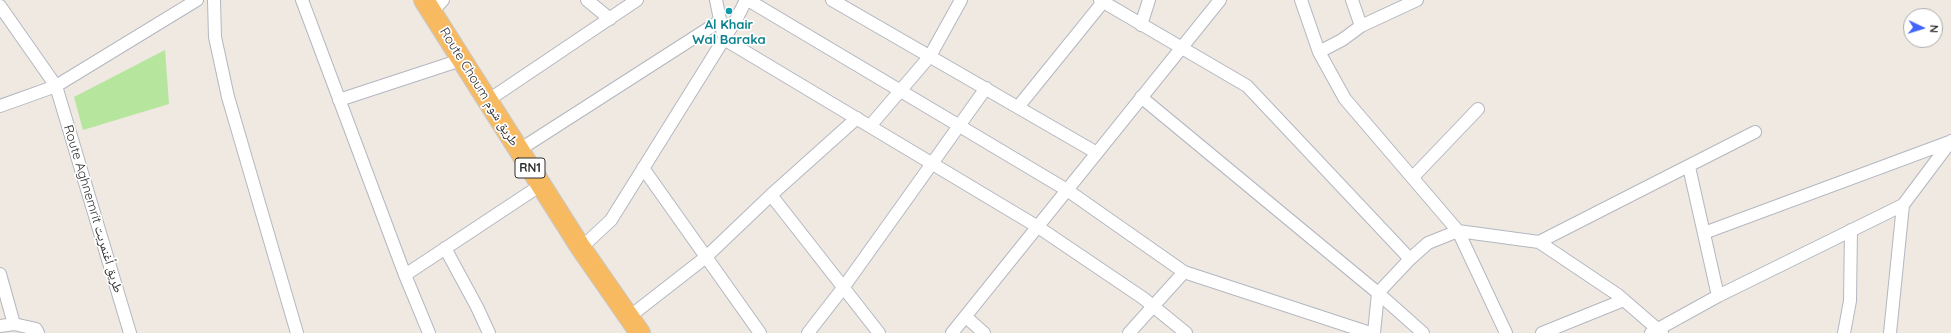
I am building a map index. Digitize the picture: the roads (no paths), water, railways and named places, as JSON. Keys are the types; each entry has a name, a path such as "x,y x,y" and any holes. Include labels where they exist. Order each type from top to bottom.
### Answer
{"highway":[{"name":"Route Choum طريق شوم","path":"433,4 461,60 581,248 634,325"}],"street":[{"path":"0,106 56,86 197,0"},
{"path":"214,0 214,37 228,97 297,333"},
{"path":"302,0 405,275 429,333"},
{"path":"587,0 610,18"},
{"path":"487,101 637,0"},
{"path":"716,0 724,39 1038,227 1154,307 1186,333"},
{"path":"581,248 611,220 747,0 1067,190 1184,272 1372,333 1378,293 1410,259 1428,243 1458,231 1539,242 1624,300 1657,332 1718,296 1902,205 1950,142"},
{"path":"832,0 1096,153"},
{"path":"870,126 930,56 961,0"},
{"path":"1141,25 1149,0"},
{"path":"952,333 1181,46 1220,0"},
{"path":"1301,0 1319,52 1345,99 1458,231 1506,333"},
{"path":"1352,0 1361,26"},
{"path":"1319,52 1342,40 1361,26 1417,0"},
{"path":"1018,107 1102,1 1247,86 1410,259"},
{"name":"Route Aghnemrit طريق أغنمريت","path":"0,6 56,86 130,333"},
{"path":"519,150 720,21"},
{"path":"339,100 461,60"},
{"path":"808,333 843,288 986,88"},
{"path":"1141,97 1378,293 1423,333"},
{"path":"1412,177 1478,108"},
{"path":"634,325 771,195 856,118"},
{"path":"1539,242 1689,167 1755,132"},
{"path":"1704,233 1950,142"},
{"path":"1689,167 1718,296"},
{"path":"643,168 760,333"},
{"path":"405,275 541,185"},
{"path":"771,195 879,333"},
{"path":"1890,333 1902,205"},
{"path":"1844,333 1850,301 1851,230"},
{"path":"445,248 477,307 489,333"},
{"path":"1129,333 1184,272"},
{"path":"0,274 14,324"},
{"path":"1542,333 1624,300"},
{"path":"966,317 984,333"},
{"path":"0,326 14,324 36,329 38,333"}],"place":[{"name":"Al Khair Wal Baraka","path":"729,11"}]}
